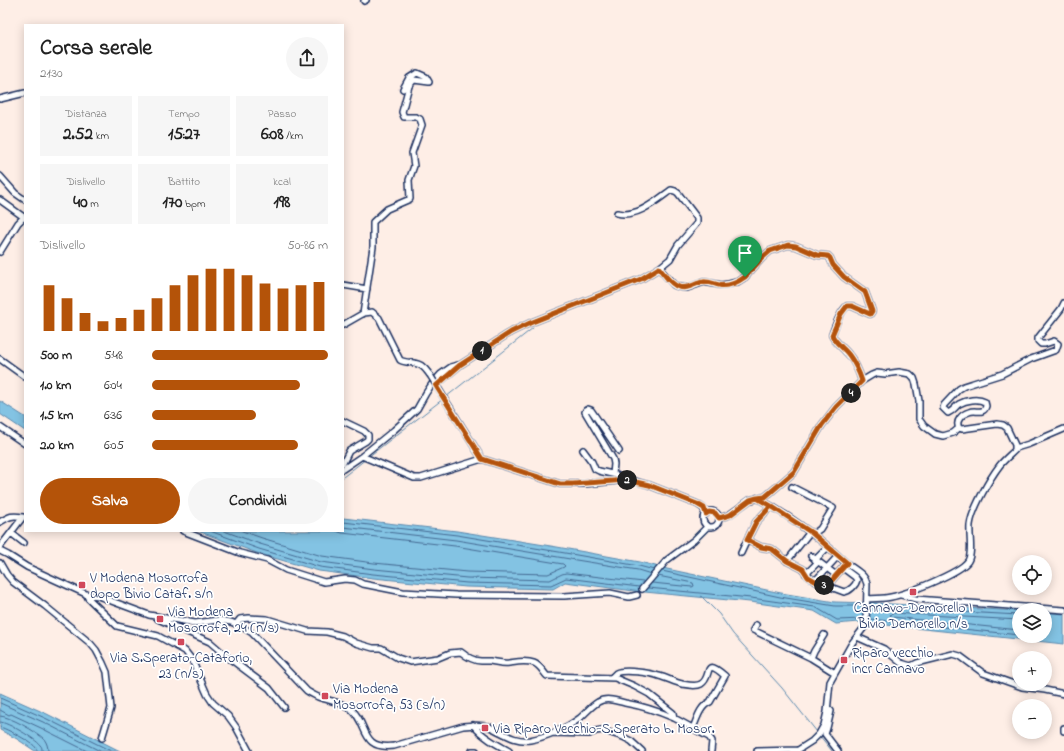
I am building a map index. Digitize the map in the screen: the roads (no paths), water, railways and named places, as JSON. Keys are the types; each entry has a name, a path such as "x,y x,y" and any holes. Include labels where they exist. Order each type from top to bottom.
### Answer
{"street":[{"path":"363,314 373,247 373,222 387,209 410,199 410,180 414,166 412,153 422,125 420,119 416,117 404,117 402,112 409,86 414,80 429,82 426,77 417,73 408,78 403,89"},
{"path":"0,99 24,92"},
{"path":"0,176 15,193 24,199"},
{"path":"436,386 460,365 511,332 641,279 659,268 670,259 678,245 697,223 696,218 675,190 671,190 646,208 624,215 617,213"},
{"path":"0,200 24,216"},
{"path":"0,252 18,223 24,218"},
{"path":"659,268 674,285 687,288 704,282 721,285 738,282 745,277 770,251 788,245 796,246 817,255 828,256 833,265 844,277 865,292 872,311 870,314 852,306 847,306 841,314 832,335 853,360 862,381"},
{"path":"344,285 367,289"},
{"path":"959,428 957,420 969,411 984,410 986,406 985,402 978,400 963,402 948,413 943,408 944,405 959,389 964,386 1002,374 1031,359 1056,350 1057,343 1041,344 1038,341 1038,338 1064,304"},
{"path":"344,324 363,314 372,312 379,318 400,360 423,366 482,459"},
{"path":"0,359 24,376"},
{"path":"344,468 363,457 417,409 432,384 441,374 451,367 460,365"},
{"path":"719,518 730,515 750,500 765,497 794,472 822,425 836,407 862,381 877,373 902,372 910,374 914,378 919,401 919,418 924,426 935,434 943,436 952,433 959,428 962,429 997,424 1003,425 1007,428 1016,448"},
{"path":"613,474 613,459 585,412 586,410 591,410 619,451"},
{"path":"344,422 367,433 368,436 368,439 349,451 344,461"},
{"path":"0,427 24,443"},
{"path":"867,600 889,598 901,595 953,573 965,565 968,561 970,552 970,526 976,506 1001,464 1016,448 1064,429"},
{"path":"583,450 592,462 595,469 599,472 613,474 627,480 649,485 704,508 706,514 704,520 705,524 708,526"},
{"path":"363,457 414,478 421,478 482,459 560,484 627,480"},
{"path":"787,561 812,533 820,529 833,508 792,487"},
{"path":"757,498 812,533 864,576 868,584 866,625 852,643 830,682 828,710 824,725 819,734 812,741 798,750 757,751"},
{"path":"741,553 756,522 771,506"},
{"path":"706,514 709,512 715,513 719,518"},
{"path":"0,522 8,516 23,517 0,547"},
{"path":"642,589 667,560 694,540 708,526 714,526 718,522 719,518"},
{"path":"186,532 240,553 266,560 286,570 324,582 345,579 404,592 448,594 564,596 610,593 629,597 636,595"},
{"path":"11,533 24,542"},
{"path":"747,540 761,547 772,549 787,561 803,569 806,574 816,581 844,592 850,590 857,580 843,568"},
{"path":"806,574 815,559 828,547"},
{"path":"0,551 27,567 86,594 98,596 150,616 210,642 269,688 284,706"},
{"path":"816,581 838,556"},
{"path":"815,559 836,576"},
{"path":"0,563 13,582 73,628 96,650 107,672 111,708 102,738"},
{"path":"827,586 847,563"},
{"path":"86,594 88,598 117,626 164,638 185,651 192,660 207,694 213,703 228,716 236,727 248,751"},
{"path":"901,595 916,599 1064,610"},
{"path":"150,616 196,623 219,620 231,622 252,633 307,691 317,697 344,705 352,710 357,715 367,736 376,744 384,748 463,726 473,725 490,727 518,740 530,740 568,726 598,702 614,700 644,707 674,718 709,737 712,742 711,751"},
{"path":"236,624 240,619 261,619 307,631 327,632 343,636 356,643 373,648 381,648 398,658 410,662 438,658 450,653 461,652 472,660 503,664 527,661 535,663 547,676 612,677 649,694 673,713 674,718"},
{"path":"756,625 753,630 811,658 835,673"},
{"path":"811,658 824,634"},
{"path":"857,637 884,649 901,663 911,666 917,663 953,654 960,656 983,673 1022,687 1064,694"},
{"path":"612,677 616,673 627,671 658,676 681,683 700,685 706,680 708,669 713,667 725,676 710,702 706,704 700,712 693,728"},
{"path":"828,710 831,711 825,734 838,751"},
{"path":"473,725 478,732 509,751"},
{"path":"552,733 589,734 602,730 631,741 642,751"}],"water":[{"path":"0,401 24,416 24,430 0,414"},
{"path":"344,518 457,531 640,562 781,593 835,602 1012,611 1012,638 858,622 836,624 814,611 750,602 634,591 565,582 553,589 466,587 319,571 257,553 201,532 344,532"},
{"path":"1052,613 1064,614 1064,644 1052,643"},
{"path":"0,693 47,714 120,751 35,751 0,730"}],"waterway":[{"path":"446,397 533,328"},
{"path":"368,457 443,399"},
{"path":"344,476 366,459"},
{"path":"701,596 719,614 733,634 782,688 817,732"},
{"path":"820,736 832,751"}],"place":[{"name":"V Modena Mosorrofa dopo Bivio Cataf. s/n","path":"82,585"},
{"name":"Cannavo-Demorello I Bivio Demorello n/s","path":"913,592"},
{"name":"Via Modena Mosorrofa, 24 (n/s)","path":"160,619"},
{"name":"Via S.Sperato-Cataforio, 23 (n/s)","path":"181,642"},
{"name":"Riparo vecchio incr Cannavo","path":"844,660"},
{"name":"Via Modena Mosorrofa, 53 (s/n)","path":"325,696"},
{"name":"Via Riparo Vecchio-S.Sperato b. Mosor.","path":"485,728"}]}
